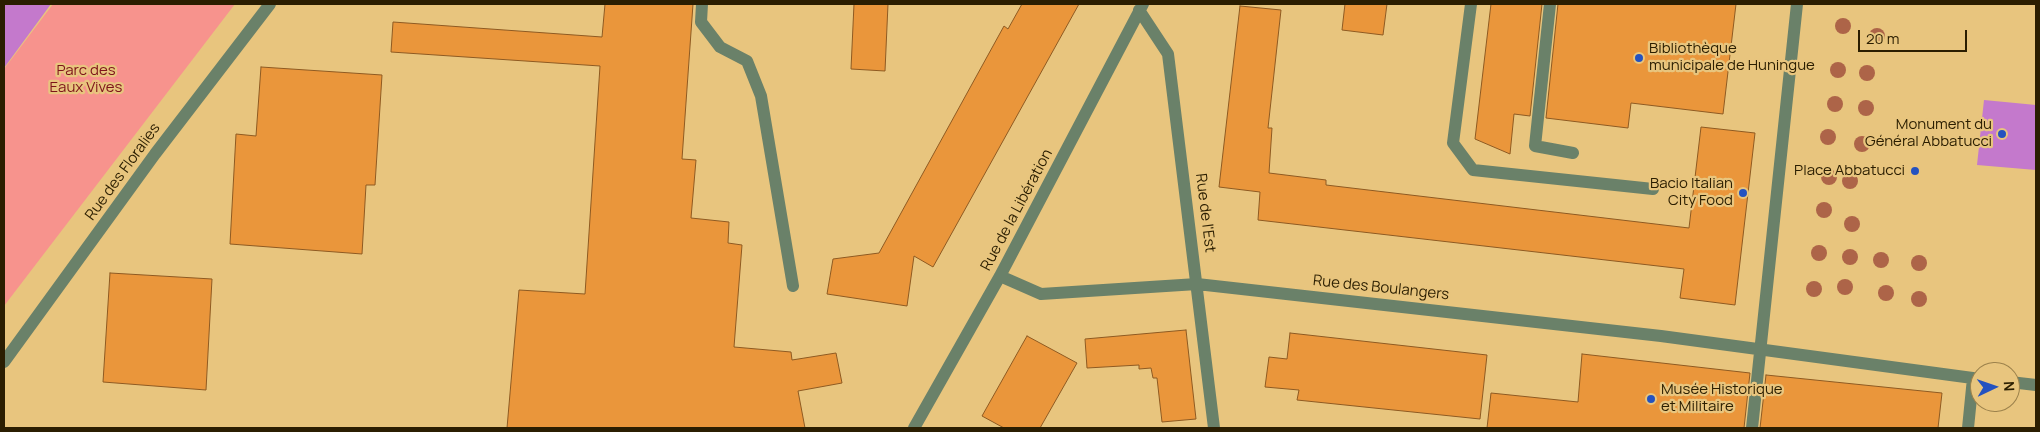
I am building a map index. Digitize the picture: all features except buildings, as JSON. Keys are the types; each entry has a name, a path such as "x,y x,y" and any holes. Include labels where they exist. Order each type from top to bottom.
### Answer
{"street":[{"name":"Rue des Floralies","path":"4,362 155,154 270,4"},
{"path":"702,4 701,22 720,47 746,61 761,96 793,286"},
{"path":"1471,4 1453,143 1474,170 1653,189"},
{"path":"1550,4 1535,146 1573,153"},
{"path":"1752,428 1797,4"},
{"name":"Rue de la Libération","path":"914,428 1000,276 1141,7"},
{"name":"Rue de l'Est","path":"1141,7 1168,54 1214,428"},
{"name":"Rue des Boulangers","path":"1000,276 1041,294 1197,284 1661,336 1761,350"},
{"path":"1761,350 1970,377"},
{"path":"2020,383 2036,385"},
{"path":"1968,428 1971,412"}],"green space":[{"name":"Parc des Eaux Vives","path":"53,4 235,4 4,306 4,69"}],"shaded area":[{"path":"4,4 51,4 4,68"},
{"path":"1984,100 2036,105 2036,170 1977,165"}],"place":[{"name":"Bibliothèque municipale de Huningue","path":"1639,58"},
{"name":"Monument du Général Abbatucci","path":"2002,134"},
{"name":"Place Abbatucci","path":"1915,171"},
{"name":"Bacio Italian City Food","path":"1743,193"},
{"name":"Musée Historique et Militaire","path":"1651,399"}]}
